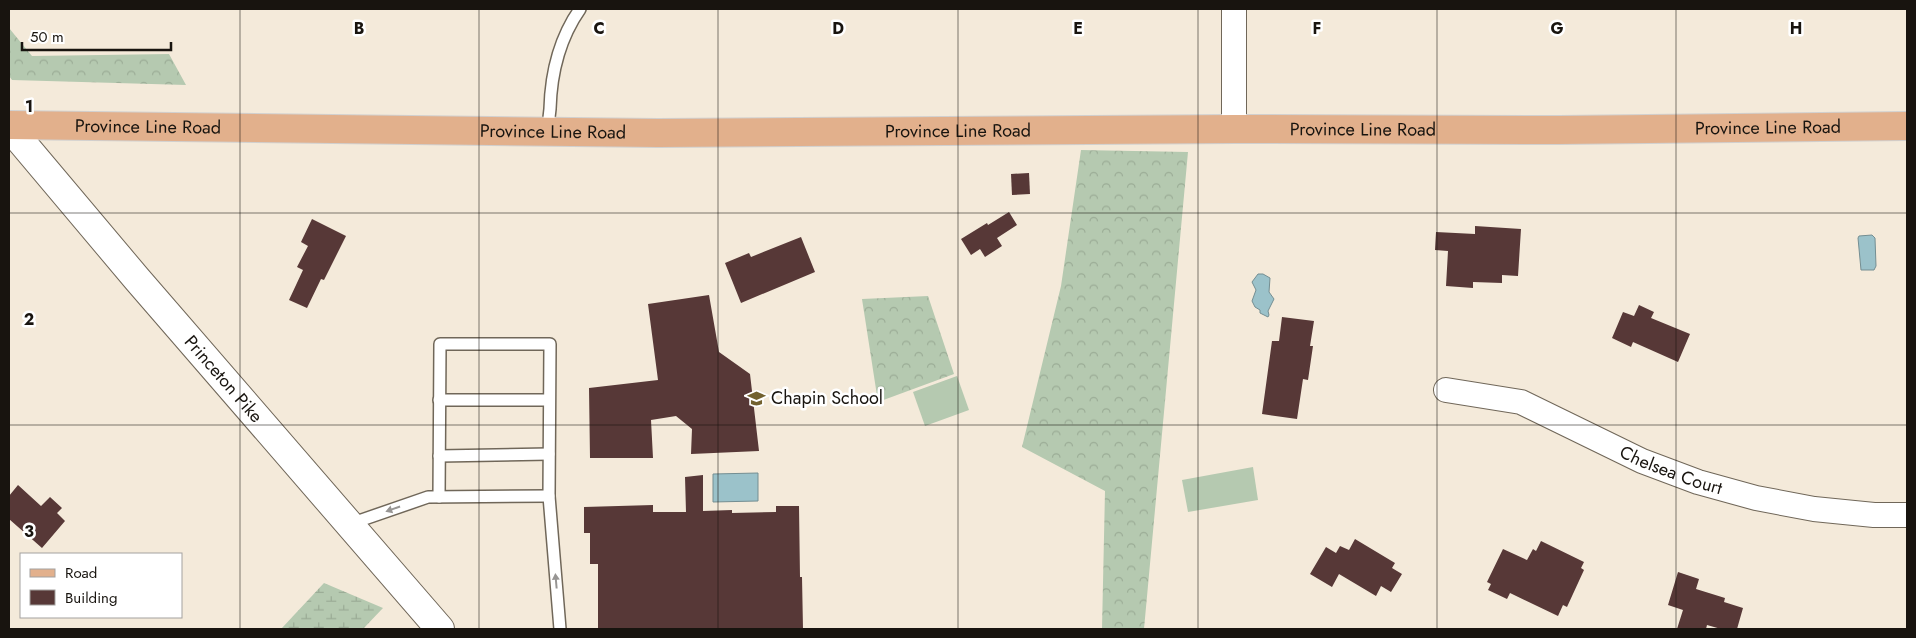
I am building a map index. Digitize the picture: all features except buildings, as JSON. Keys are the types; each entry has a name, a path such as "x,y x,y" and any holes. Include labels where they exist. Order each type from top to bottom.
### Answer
{"main road":[{"name":"Province Line Road","path":"9,126 658,133 1234,129 1559,130 1907,126"},
{"name":"Princeton Pike","path":"9,126 137,279 440,629"}],"street":[{"path":"1234,9 1234,129"},
{"name":"Chelsea Court","path":"1446,390 1521,402 1642,461 1698,482 1756,498 1814,509 1907,516"}],"lane":[{"path":"550,132 550,93 554,62 569,24 580,9"},
{"path":"439,497 440,344 550,344 549,496 560,629"},
{"path":"439,400 550,400"},
{"path":"439,456 549,454"},
{"path":"349,524 428,497 549,496"}],"green space":[{"path":"9,28 32,56 169,54 186,85 12,80 9,76"},
{"path":"1081,150 1188,152 1144,629 1102,629 1105,491 1022,447 1061,286"},
{"path":"928,296 954,374 878,402 862,299"},
{"path":"957,376 969,410 925,426 913,392"},
{"path":"1253,467 1258,500 1188,512 1182,480"},
{"path":"324,583 383,608 363,629 281,629"}],"water":[{"path":"1872,235 1875,238 1876,266 1874,270 1861,270 1858,238 1859,236"},
{"path":"1258,274 1263,274 1270,278 1269,292 1274,299 1268,311 1268,317 1260,313 1260,310 1255,307 1252,301 1256,290 1252,282"},
{"path":"758,473 758,501 713,502 713,474"}],"place":[{"name":"Chapin School","path":"757,398"}]}
